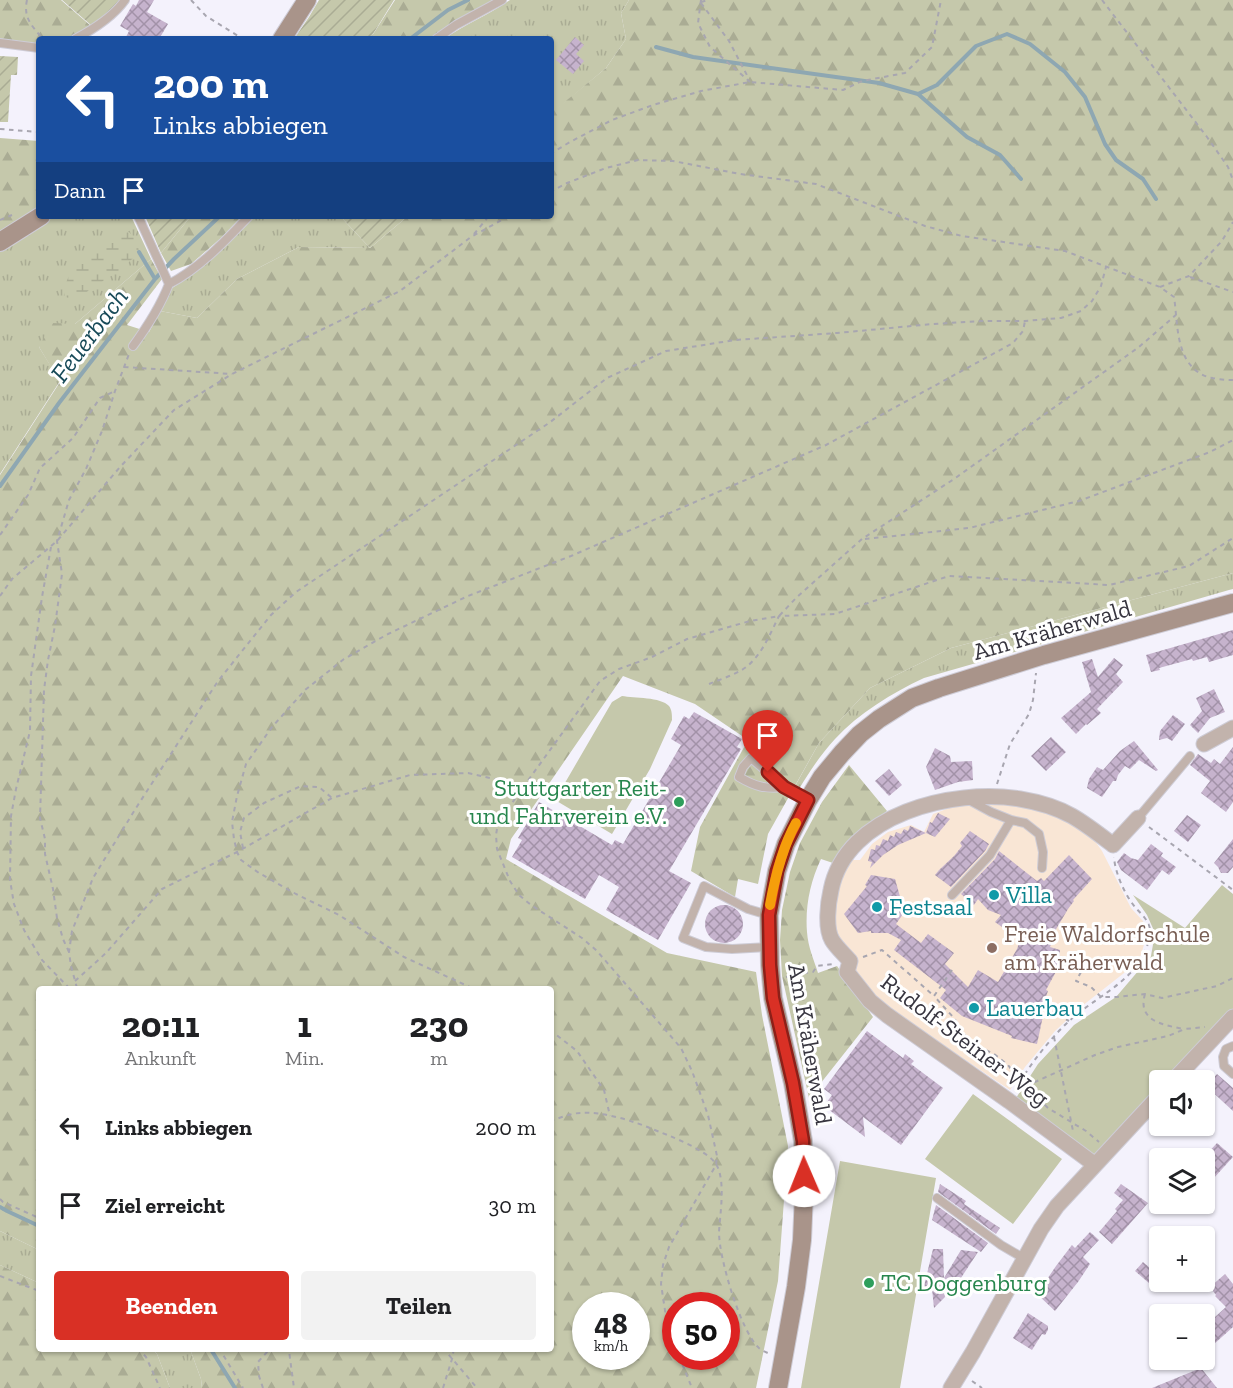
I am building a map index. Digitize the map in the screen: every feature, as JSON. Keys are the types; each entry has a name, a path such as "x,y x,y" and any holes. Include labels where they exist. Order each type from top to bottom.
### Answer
{"main road":[{"path":"284,36 307,0"},
{"path":"0,242 36,219"},
{"name":"Am Kräherwald","path":"777,1388 796,1287 802,1240 804,1193 803,1141 793,1083 773,998 769,915 777,871 786,844 808,800 822,777 860,734 879,718 912,698 1044,656 1233,603"}],"street":[{"path":"1204,744 1233,728"},
{"name":"Rudolf-Steiner-Weg","path":"1094,1164 870,1001 847,972 850,961 831,939 828,903 839,866 865,834 903,813 965,797 1019,798 1058,809 1073,816 1113,845"},
{"path":"1113,845 1138,818"},
{"path":"1183,1070 1233,1017"},
{"path":"951,1388 1041,1228 1094,1164 1149,1106"}],"lane":[{"path":"81,36 92,30 119,8 125,0"},
{"path":"440,36 502,0"},
{"path":"0,43 36,48"},
{"path":"133,346 164,298 168,281 139,219"},
{"path":"168,281 189,272 224,242 246,219"},
{"path":"1138,818 1190,756"},
{"path":"784,787 760,787 739,777 743,767 751,758 784,787 808,800"},
{"path":"965,797 991,812 1025,823 1039,834 1043,852 1042,868"},
{"path":"952,895 990,855 1011,820"},
{"path":"769,915 748,909 704,886 683,938 706,947 732,950 769,948"},
{"path":"1215,1036 1230,1048 1223,1057 1224,1066 1233,1074"},
{"path":"937,1198 1001,1245 1025,1258"}],"path":[{"path":"27,0 25,10 28,22 40,36"},
{"path":"191,0 206,16 238,36"},
{"path":"701,1 708,0"},
{"path":"554,152 612,120 643,108 701,91 750,82 843,90 862,81 905,73 932,47 941,0"},
{"path":"1102,0 1207,137 1233,180"},
{"path":"701,1 729,41 750,82"},
{"path":"701,1 698,23 710,47 750,82"},
{"path":"0,129 36,132"},
{"path":"554,190 606,168 638,160 673,161 740,174 816,184 925,226 962,236 1065,251 1160,286 1174,297 1180,342 1188,362 1201,374 1233,380"},
{"path":"471,237 486,219"},
{"path":"0,596 12,579 57,541 120,467 174,410 232,374 399,291 471,237 504,219"},
{"path":"1160,286 1189,276 1222,241 1233,222"},
{"path":"76,986 70,966 72,931 93,878 218,681 271,615 296,592 531,436 607,378 666,351 735,340 933,324 1061,318 1082,311 1092,302 1101,286 1106,267"},
{"path":"1189,276 1233,292"},
{"path":"709,684 740,671 754,661 779,616 862,539 954,479 1139,347 1177,314"},
{"path":"468,986 404,957 339,915 296,894 259,873 242,860 237,852 232,822 237,796 246,764 272,726 305,690 344,659 388,634 468,596 571,556 826,445 1013,343 1023,332 1025,321"},
{"path":"69,952 57,918 40,818 44,690 56,626 62,574 57,541 69,500 86,469 102,431 133,346"},
{"path":"124,367 232,374"},
{"path":"0,535 28,495 40,468 73,438 100,398 115,391"},
{"path":"862,539 969,528 1079,501 1210,452 1233,440"},
{"path":"662,1292 663,1265 669,1247 716,1165 717,1156 708,1115 692,1071 681,1048 597,951 582,938 519,895 510,881 497,849 498,823 600,681 619,669 652,657 687,639 750,621 779,616 835,614 949,576 1109,585 1189,566 1233,538"},
{"path":"51,546 32,676 30,731 15,789 11,816 10,880 14,904 24,930 42,960 67,986"},
{"path":"994,796 1010,744 1029,714 1036,670"},
{"path":"75,981 106,953 162,889 237,852 332,798 410,775 468,773 524,786"},
{"path":"243,848 240,832 244,818 264,803 301,786 319,787 332,798"},
{"path":"1138,818 1233,890"},
{"path":"1009,1101 1026,1071 1054,1037 1069,1021 1125,979 1144,955 1150,930 1146,919 1134,906 1119,877 1114,863 1113,845"},
{"path":"781,978 813,972 817,966 850,961 882,950 934,996 972,1043 994,1054 1008,1065 1020,1081 1048,1108 1086,1131 1101,1144"},
{"path":"934,996 952,970"},
{"path":"1081,972 1076,981 1091,987 1101,997 1144,994 1162,998 1217,986 1233,978"},
{"path":"1144,994 1143,1008 1149,1017 1166,1026 1185,1029 1211,1026 1215,1036"},
{"path":"1042,1007 1069,1021"},
{"path":"1026,1086 1095,1055 1118,1047 1168,1036 1185,1029"},
{"path":"554,1033 577,1051 603,1090 610,1116"},
{"path":"1054,1037 1078,1151"},
{"path":"554,1120 581,1113 610,1116 648,1127 679,1140 709,1157 716,1165 720,1177 722,1204 719,1234 722,1259 730,1287 742,1319 759,1349 783,1357"},
{"path":"0,1199 36,1217"},
{"path":"0,1276 36,1290"},
{"path":"142,1352 160,1388"},
{"path":"221,1352 243,1388"},
{"path":"263,1388 258,1362 267,1352"},
{"path":"289,1352 294,1388"},
{"path":"446,1352 477,1388"},
{"path":"443,1388 453,1352"},
{"path":"684,1370 692,1388"}],"shaded area":[{"name":"Freie Waldorfschule am Kräherwald","path":"988,804 1017,805 1054,815 1095,841 1131,908 1143,921 1146,931 1141,955 1133,966 1082,1006 1055,1031 1025,1067 1010,1090 874,997 860,980 837,938 834,921 838,885 850,860 860,860 872,844 888,832 911,825 924,832 933,814 952,807"}],"green space":[{"path":"0,0 61,0 91,26 72,36 36,36 36,44 0,40"},
{"path":"62,0 121,0 92,26"},
{"path":"319,0 394,0 372,36 296,36"},
{"path":"395,0 493,0 435,36 372,36"},
{"path":"510,0 629,0 621,13 626,39 606,68 554,110 554,36 449,36"},
{"path":"629,0 1233,0 1233,573 951,648 870,688 819,743 768,834 758,884 738,879 735,897 691,871 700,827 748,740 695,704 623,676 511,839 506,859 667,953 756,972 762,1015 788,1146 778,1281 756,1388 202,1388 191,1352 554,1352 554,986 36,986 36,1249 0,1231 0,475 60,382 39,347 52,323 75,324 151,259 162,279 127,325 149,332 160,311 197,318 237,279 299,247 370,248 404,219 554,219 554,110 606,68 626,39 621,13"},
{"path":"0,56 18,57 17,75 11,75 8,122 0,122"},
{"path":"0,138 36,141 36,210 0,232"},
{"path":"48,219 132,219 151,259 75,324 39,347 60,381 0,474 0,249"},
{"path":"146,219 189,219 161,253"},
{"path":"189,219 239,219 191,264 171,271 161,253"},
{"path":"252,219 343,219 370,248 299,247 237,279 197,318 160,311 172,288 188,278"},
{"path":"343,219 404,219 370,248"},
{"path":"129,232 137,241 139,252 123,268 85,293 74,299 65,297 64,289 67,281 87,254 110,236"},
{"path":"1233,573 1233,589 924,678 876,704 844,730 820,757 799,789 794,788 819,743 870,688 951,648"},
{"path":"622,696 654,699 665,703 671,709 672,720 650,769 612,834 555,800 612,702"},
{"path":"849,765 887,811 849,840 833,863 821,859 809,895 807,932 818,973 837,966 873,1017 809,1098 782,976 780,940 782,910 790,872 800,843 822,802"},
{"path":"1222,885 1233,894 1233,1011 1178,1070 1149,1070 1149,1101 1094,1161 1016,1098 1038,1064 1074,1025 1116,997 1151,956 1155,933 1147,915 1133,895 1185,928"},
{"path":"973,1094 1062,1159 1013,1224 925,1159"},
{"name":"TC Doggenburg","path":"840,1161 936,1178 900,1388 801,1388"},
{"path":"0,1231 36,1249 36,1282 0,1265"},
{"path":"0,1265 36,1282 36,1352 155,1352 170,1388 0,1388"},
{"path":"155,1352 191,1352 202,1388 170,1388"}],"building":[{"path":"139,0 154,0 147,12 168,24 161,36 126,36 129,31 120,26 133,4 136,6"},
{"path":"575,37 584,45 576,54 584,61 573,74 556,60"},
{"path":"1233,630 1233,655 1209,662 1207,657 1193,661 1192,659 1151,672 1146,655"},
{"path":"1114,658 1123,665 1116,674 1123,682 1097,709 1101,713 1076,734 1061,718 1091,692 1082,662 1092,659 1098,677"},
{"path":"1214,689 1225,712 1210,718 1198,733 1190,725 1202,711 1196,698"},
{"path":"694,712 742,739 737,747 741,749 669,871 691,883 658,940 606,910 619,887 599,875 585,899 512,857 522,840 518,838 539,802 612,845 615,840 623,844 681,745 671,739 684,716 689,719"},
{"path":"1173,715 1185,724 1172,741 1167,738 1159,740 1160,731"},
{"path":"1051,737 1066,752 1046,771 1031,756"},
{"path":"1134,741 1158,770 1156,771 1139,760 1130,769 1125,766 1102,797 1087,788 1089,779 1097,767 1103,770 1120,751"},
{"path":"1233,747 1233,802 1226,812 1201,793 1210,781 1190,765 1198,754 1211,763 1214,759 1220,764"},
{"path":"935,748 950,756 951,762 972,761 973,780 958,782 935,790 926,767"},
{"path":"889,769 902,785 889,796 875,781"},
{"path":"938,813 950,819 935,837 926,833 930,822 932,823"},
{"path":"1187,815 1201,825 1188,842 1174,831"},
{"path":"910,826 926,833 898,845 870,868 872,862 868,861 871,849 875,850 876,845 880,846 883,839 888,841 890,835 894,837 896,832 901,834 904,829 908,831"},
{"path":"970,831 989,844 951,887 935,875 962,846 960,843"},
{"path":"1233,839 1233,867 1228,873 1221,873 1214,863"},
{"path":"1151,844 1163,853 1161,856 1176,867 1169,875 1162,870 1147,890 1121,870 1117,862 1124,853 1138,860"},
{"path":"999,851 1037,881 1041,878 1044,881 1069,855 1092,879 1073,900 1055,931 1050,947 1060,950 1058,968 1046,990 1048,991 1040,1014 1043,1016 1037,1044 1011,1038 1012,1036 962,1016 940,998 946,990 894,950 901,940 888,933 871,933 871,931 858,933 844,914 867,886 865,885 871,875 895,879 907,913 903,914 896,924 921,943 928,934 954,953 945,964 968,987 978,970 998,982 1020,940 995,922 1001,915 988,910 978,899 974,905 961,894 995,859"},
{"path":"724,905 738,910 743,924 738,938 724,943 710,938 705,924 710,910"},
{"path":"867,1031 903,1058 905,1054 914,1061 911,1064 943,1088 901,1145 863,1117 865,1137 824,1106 832,1095 824,1089"},
{"path":"1217,1074 1233,1088 1233,1111 1215,1094"},
{"path":"1217,1143 1233,1157 1215,1177 1215,1148 1212,1148"},
{"path":"940,1184 966,1201 964,1204 1000,1228 996,1234 938,1192"},
{"path":"1121,1184 1148,1203 1112,1244 1099,1232 1123,1200 1114,1193"},
{"path":"936,1205 988,1243 981,1252 932,1220"},
{"path":"1090,1232 1099,1240 1083,1257 1090,1264 1055,1311 1037,1294 1072,1245 1075,1248"},
{"path":"933,1249 943,1249 944,1278 961,1250 978,1252 957,1284 944,1285 945,1297 934,1308 932,1289 923,1290"},
{"path":"1143,1262 1149,1267 1149,1283 1135,1271"},
{"path":"1225,1274 1233,1284 1233,1327 1215,1343 1215,1317 1226,1307 1215,1296 1215,1283"},
{"path":"1028,1313 1048,1326 1045,1335 1042,1334 1032,1350 1013,1338"},
{"path":"1196,1370 1203,1370 1217,1388 1152,1388"}],"waterway":[{"name":"Feuerbach","path":"414,36 448,10 468,0"},
{"path":"656,47 693,57 879,83 918,94 937,85 976,46 1007,34 1030,44 1065,72 1085,97 1105,144 1116,160 1143,179 1156,199"},
{"path":"918,94 967,137 1000,155 1021,179"},
{"name":"Feuerbach","path":"0,486 59,403 155,279 217,219"},
{"path":"139,252 155,279"},
{"path":"0,1207 36,1225"},
{"path":"212,1352 235,1388"}],"slow traffic":[{"path":"770,905 777,871 796,823"}],"place":[{"name":"Stuttgarter Reit- und Fahrverein e.V.","path":"679,802"},
{"name":"Villa","path":"994,895"},
{"name":"Festsaal","path":"877,907"},
{"name":"Freie Waldorfschule am Kräherwald","path":"992,948"},
{"name":"Lauerbau","path":"974,1008"},
{"name":"TC Doggenburg","path":"869,1283"}],"route":[{"path":"768,772 784,787 808,800 786,844 777,871 769,915 773,998 793,1083 803,1141 804,1176"}]}
